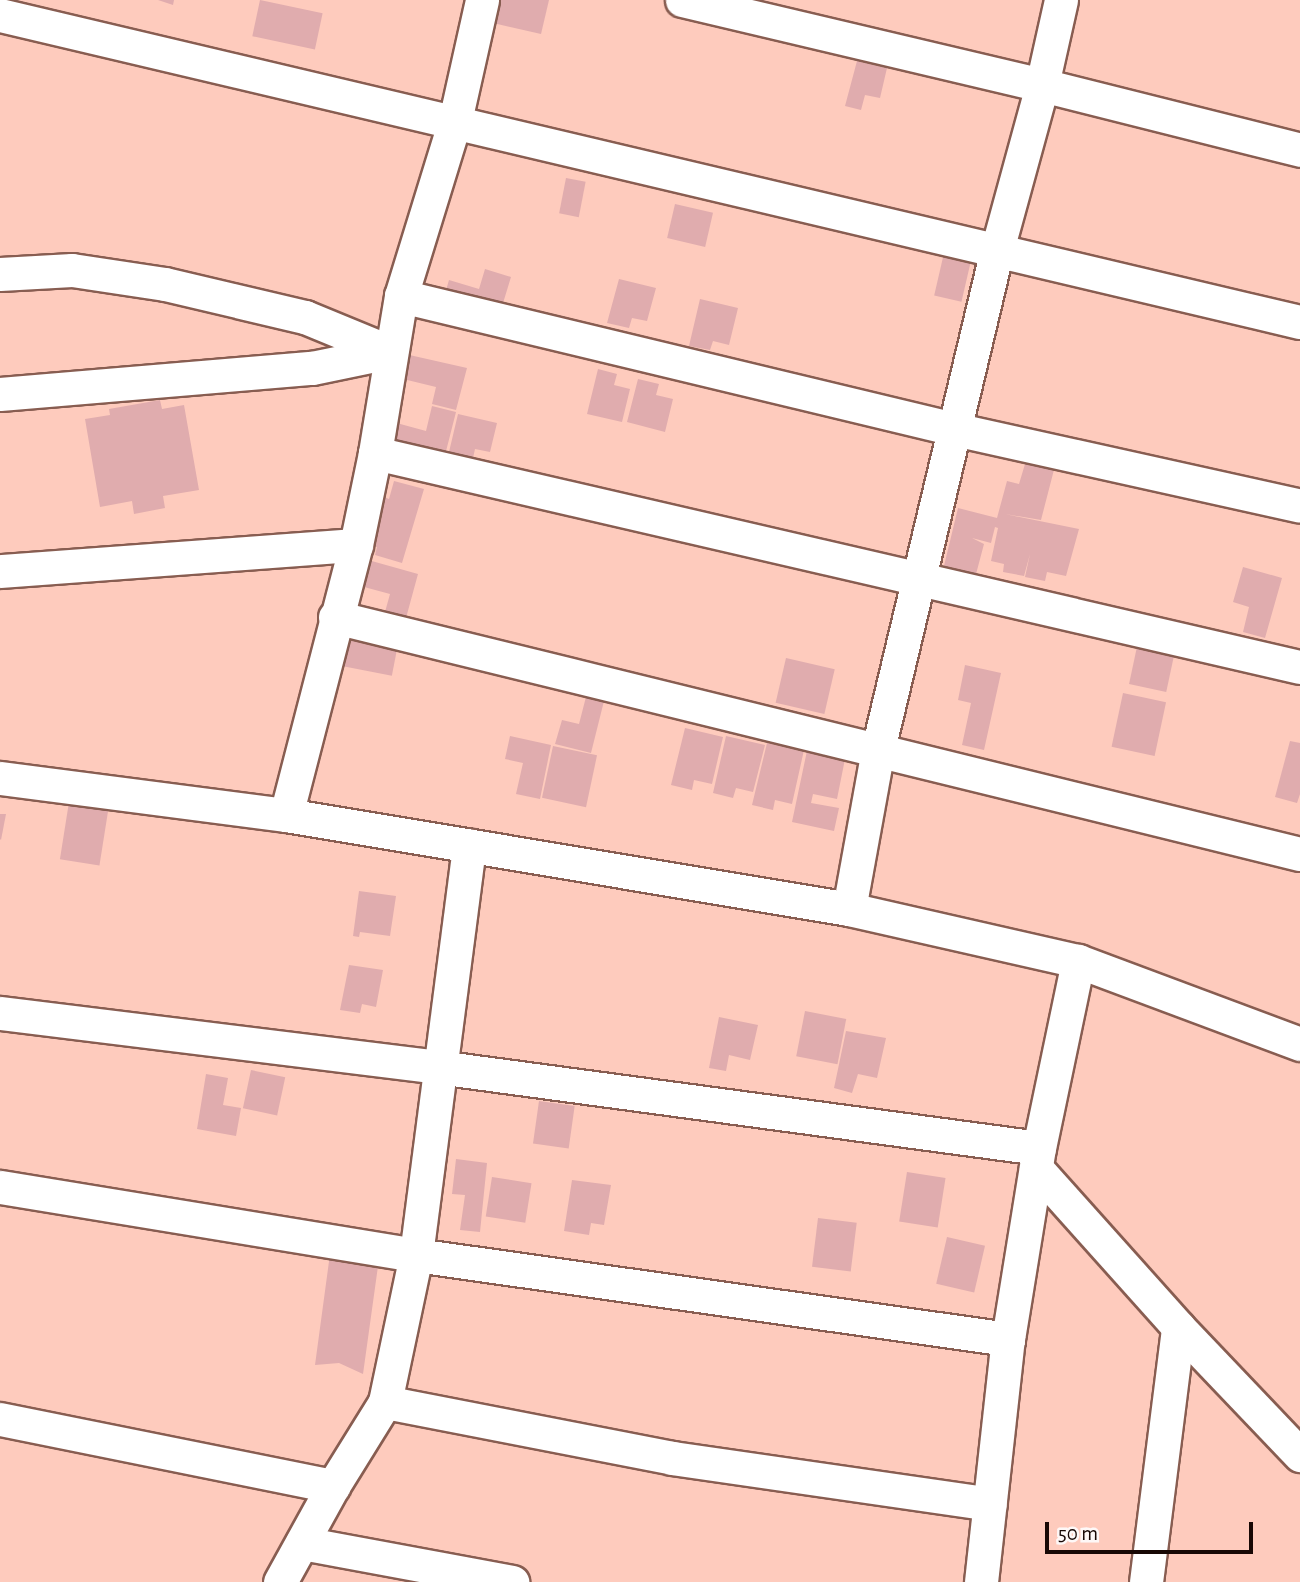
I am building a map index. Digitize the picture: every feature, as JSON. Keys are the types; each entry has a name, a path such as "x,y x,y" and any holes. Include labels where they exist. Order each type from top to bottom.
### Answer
{"street":[{"path":"286,815 335,617 356,545 376,453 401,296 455,121 482,0"},
{"path":"682,0 1042,85 1300,150"},
{"path":"849,909 878,749 997,250 1042,85 1061,0"},
{"path":"0,15 1300,322"},
{"path":"0,274 72,270 165,284 305,317 390,352"},
{"path":"401,296 954,429 1300,506"},
{"path":"0,394 312,368 390,352"},
{"path":"376,453 1300,667"},
{"path":"0,571 356,545"},
{"path":"335,617 1300,853"},
{"path":"0,778 286,815 849,909 1077,961 1300,1044"},
{"path":"280,1582 332,1486 385,1402 415,1255 469,845"},
{"path":"981,1582 1008,1339 1038,1158 1077,961"},
{"path":"0,1013 438,1067 1038,1158 1178,1327 1300,1455"},
{"path":"0,1187 415,1255 1008,1339"},
{"path":"1146,1582 1178,1327"},
{"path":"385,1402 672,1458 990,1504"},
{"path":"0,1419 332,1486"},
{"path":"302,1543 512,1582"}],"building":[{"path":"158,0 174,0 173,5"},
{"path":"260,0 323,13 315,49 252,36"},
{"path":"500,0 549,0 541,34 493,23"},
{"path":"857,61 887,68 880,98 865,95 861,110 845,106"},
{"path":"566,178 586,182 579,217 559,213"},
{"path":"675,204 713,213 705,247 667,238"},
{"path":"947,240 974,246 961,302 934,296"},
{"path":"485,269 511,277 500,313 444,297 449,280 479,289"},
{"path":"619,279 656,288 647,321 632,318 629,328 607,323"},
{"path":"700,299 738,308 729,345 713,341 710,350 689,346"},
{"path":"405,354 467,368 456,410 432,404 436,387 399,378"},
{"path":"598,369 617,374 614,385 630,389 622,422 587,414"},
{"path":"638,379 659,384 656,395 673,399 665,432 627,422"},
{"path":"160,400 162,409 184,405 199,490 163,496 165,508 134,514 132,501 100,507 85,419 110,415 109,409"},
{"path":"432,406 456,412 443,463 386,450 393,422 426,431"},
{"path":"458,414 497,423 490,452 475,449 473,458 449,452"},
{"path":"1028,454 1056,462 1041,520 1005,514 1079,529 1066,576 1047,572 1045,581 1025,577 1030,554 1024,576 1003,572 1004,564 991,561 998,528 995,527 991,543 972,538 984,544 975,578 943,570 958,508 997,518 1007,481 1019,484"},
{"path":"394,481 424,489 402,563 375,555 377,547 367,544 381,496 389,499"},
{"path":"361,558 418,574 406,618 385,612 390,594 353,584"},
{"path":"1243,567 1282,578 1265,638 1243,632 1249,607 1233,602"},
{"path":"340,628 399,639 392,676 333,664"},
{"path":"1138,642 1175,650 1166,692 1129,684"},
{"path":"786,658 835,669 824,714 776,703"},
{"path":"965,665 1001,673 984,750 962,745 971,703 958,700"},
{"path":"587,693 605,697 591,753 555,744 562,720 579,724"},
{"path":"1123,693 1166,702 1155,756 1112,747"},
{"path":"685,728 723,737 712,784 694,780 692,790 671,785"},
{"path":"510,736 551,745 540,799 516,794 523,763 505,759"},
{"path":"726,736 765,745 753,792 736,788 733,798 713,793"},
{"path":"1290,741 1300,743 1300,794 1297,803 1275,797"},
{"path":"767,743 804,750 792,804 775,800 773,810 752,805"},
{"path":"553,746 597,755 586,807 542,798"},
{"path":"808,746 846,754 837,799 813,794 811,803 839,808 834,831 792,822"},
{"path":"69,802 109,808 99,866 60,859"},
{"path":"0,814 6,814 1,840 0,839"},
{"path":"359,891 396,896 390,936 360,932 359,937 353,936"},
{"path":"349,965 383,970 376,1007 362,1004 360,1013 340,1010"},
{"path":"805,1011 846,1019 837,1064 796,1056"},
{"path":"719,1017 758,1025 750,1060 729,1055 726,1071 709,1068"},
{"path":"846,1031 886,1038 877,1078 858,1074 852,1093 834,1088"},
{"path":"251,1070 285,1077 277,1115 243,1108"},
{"path":"206,1074 228,1078 223,1105 241,1108 236,1136 197,1129"},
{"path":"539,1101 575,1106 569,1149 533,1144"},
{"path":"456,1159 487,1163 480,1232 460,1230 465,1195 452,1194"},
{"path":"907,1172 946,1178 938,1227 899,1221"},
{"path":"492,1177 532,1183 525,1223 486,1217"},
{"path":"572,1180 611,1185 604,1225 591,1223 589,1235 564,1231"},
{"path":"818,1218 857,1223 851,1271 812,1267"},
{"path":"947,1237 985,1246 974,1293 936,1284"},
{"path":"330,1254 379,1259 363,1374 339,1363 315,1365"}]}
